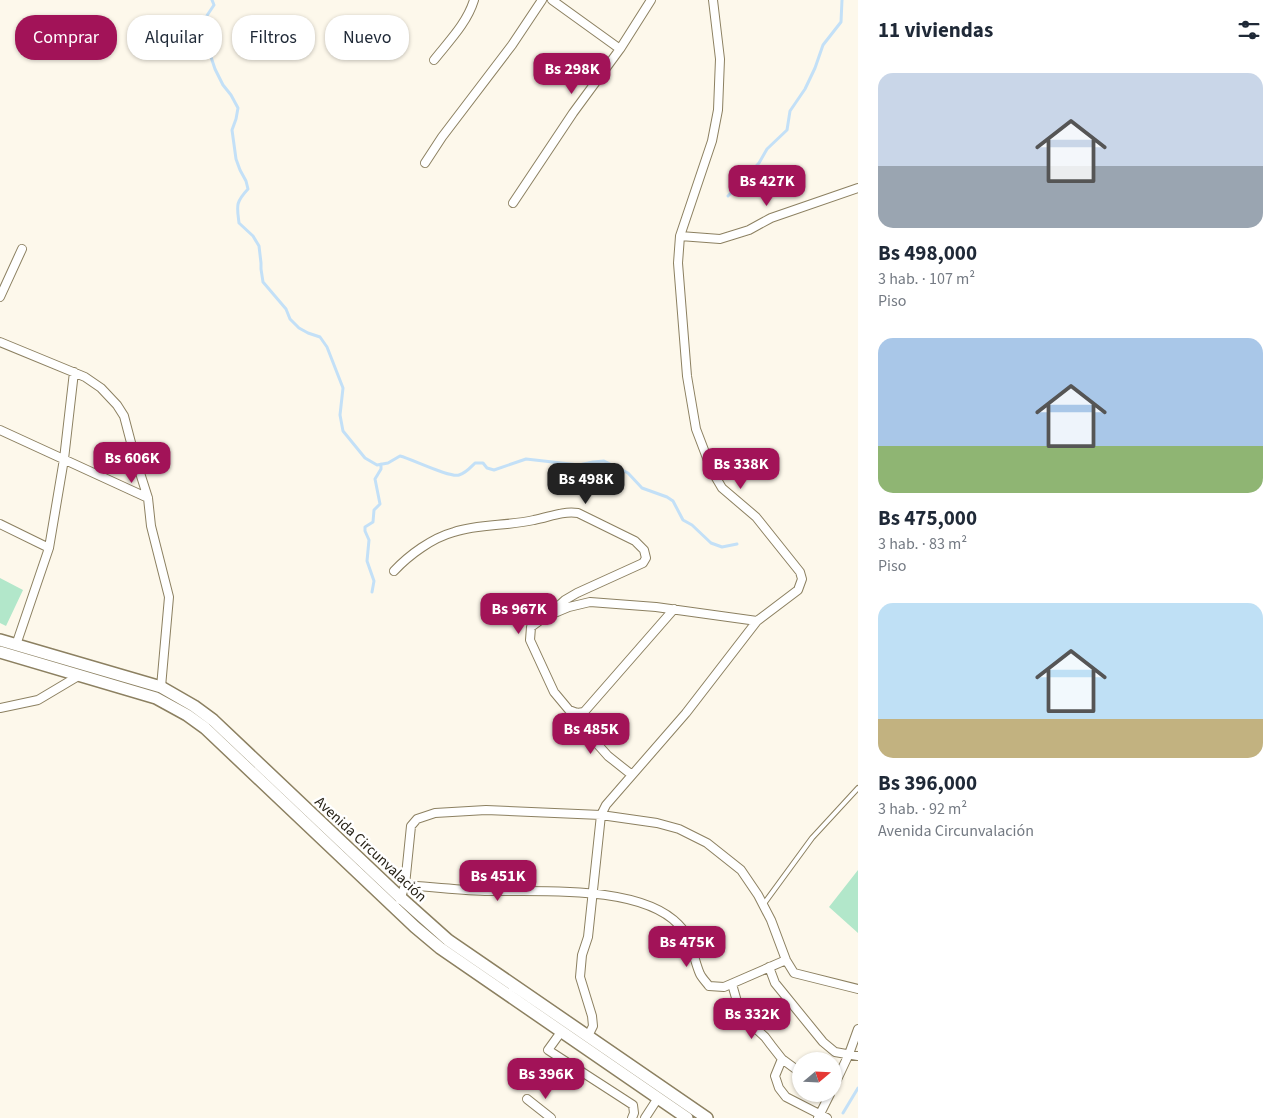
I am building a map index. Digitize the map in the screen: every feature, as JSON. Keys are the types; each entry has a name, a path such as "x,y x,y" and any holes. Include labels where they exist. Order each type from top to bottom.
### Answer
{"main road":[{"name":"Avenida Circunvalación","path":"0,640 161,687 182,698 213,720 398,903 440,948 687,1118"},
{"name":"Avenida Circunvalación","path":"0,652 156,698 187,715 205,728 398,903 448,940 707,1118"}],"street":[{"path":"434,60 464,23 474,0"},
{"path":"425,163 442,137 512,45 542,0"},
{"path":"552,0 620,48"},
{"path":"513,202 573,113 620,48 650,0"},
{"path":"588,1036 592,1026 592,1016 580,977 582,955 588,937 601,815 606,805 686,713 757,621 798,590 802,579 800,572 756,517 722,488 712,471 696,429 688,376 678,263 680,236 712,141 718,110 720,60 713,0"},
{"path":"680,236 728,237 749,230 772,218 858,188"},
{"path":"0,297 22,250"},
{"path":"0,342 85,376 117,405 124,416 148,498 151,526 169,597 161,687"},
{"path":"16,645 49,548 64,459 74,372"},
{"path":"0,430 148,498"},
{"path":"394,572 417,552 454,531 534,520 568,512 578,513 634,541 644,550 646,558 643,563 565,600 549,615"},
{"path":"0,524 49,548"},
{"path":"674,609 584,712 577,713 569,710 554,692 530,640 531,627 542,619 569,607 590,602 656,606 757,621"},
{"path":"0,708 38,700 81,675"},
{"path":"577,713 584,729 608,756 632,775"},
{"path":"398,903 405,885 411,826 417,819 435,813 486,810 601,815 657,823 679,829 707,843 741,870 771,920 786,960 794,973 858,989"},
{"path":"405,885 482,890 593,892 643,903 664,913 680,926 689,940 701,975 709,986 724,988 786,960"},
{"path":"769,967 775,983 823,1042 835,1052 858,1056"},
{"path":"732,984 740,1012 765,1036 770,1046 782,1059 792,1066"},
{"path":"842,1069 858,1029"},
{"path":"561,1032 548,1050 633,1105 634,1113 632,1118"},
{"path":"782,1059 775,1076 779,1088 786,1097 822,1117 827,1102"},
{"path":"645,1118 658,1098"},
{"path":"527,1100 552,1118"}],"lane":[{"path":"763,905 812,838 858,788"}],"green space":[{"path":"0,578 23,590 6,626 0,623"},
{"path":"858,870 858,933 829,907"}],"waterway":[{"path":"212,0 214,5 202,23 205,39 215,69 238,108 232,130 236,159 248,189 239,201 239,223 253,236 259,246 263,282 286,309 290,319 299,328 320,337 327,347 343,388 340,415 343,431 365,458 377,465 388,463 400,456 454,475 464,473 475,463 483,463 487,468 494,470 526,459 579,465 604,461 628,473 642,488 673,501 683,520 692,525 711,543 722,547 737,544"},
{"path":"728,196 759,163 767,149 787,130 790,111 805,89 823,45 841,22 842,0"},
{"path":"372,592 374,581 367,561 369,540 365,527 373,522 374,510 380,504 375,479 381,469 381,464"},
{"path":"843,1113 858,1088"}]}
